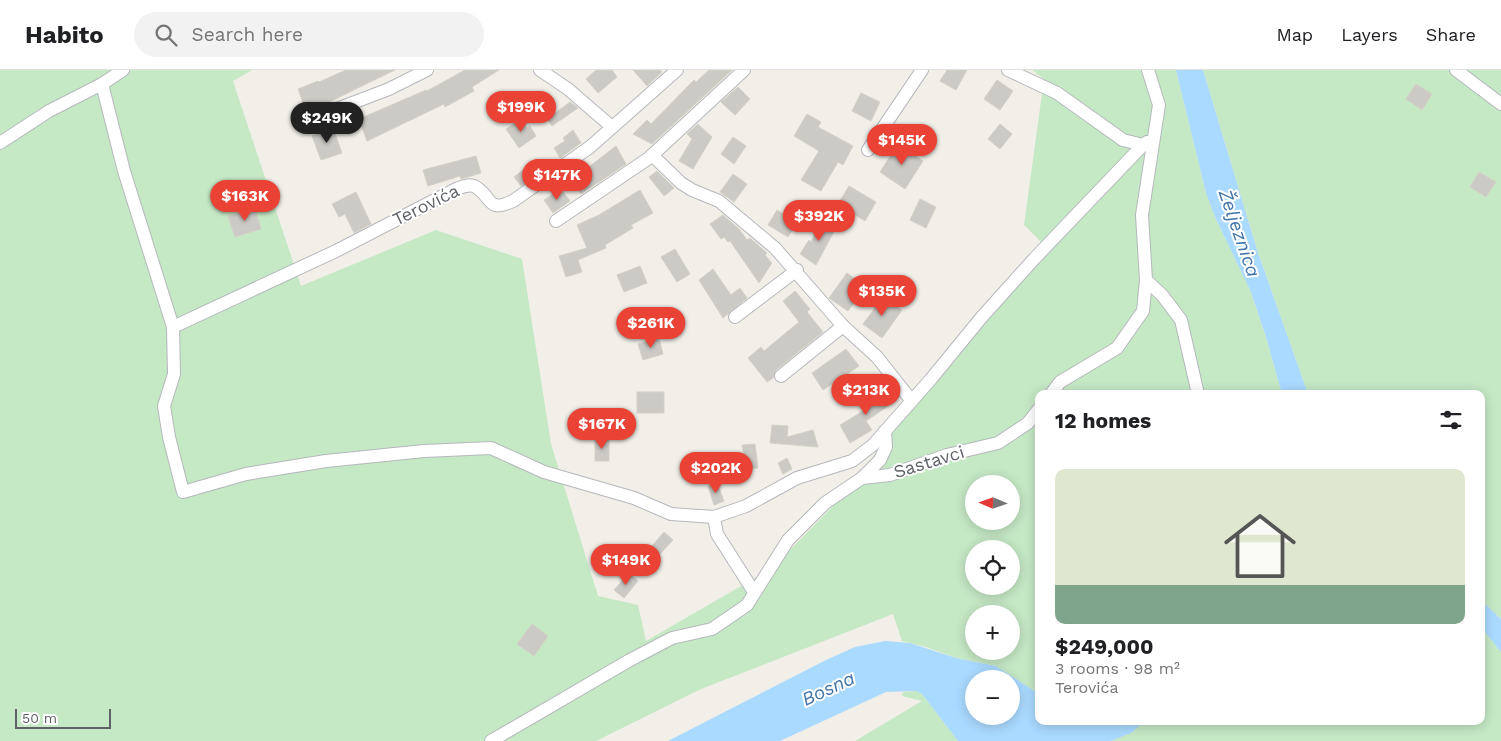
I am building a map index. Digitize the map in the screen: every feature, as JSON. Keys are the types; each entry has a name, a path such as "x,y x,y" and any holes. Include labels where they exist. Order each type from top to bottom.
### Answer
{"street":[{"path":"0,142 49,110 102,84 123,70"},
{"path":"334,110 389,89 428,70"},
{"path":"540,70 568,89 612,127"},
{"name":"Terovića","path":"172,326 336,251 456,189 468,185 476,186 496,206 502,206 513,201 582,152 677,70"},
{"path":"556,221 652,155 744,70"},
{"path":"868,150 922,70"},
{"path":"1008,70 1057,93 1123,140 1143,145"},
{"path":"1054,390 1060,382 1117,348 1143,312 1146,280 1142,215 1153,137 1158,122 1159,105 1148,70"},
{"path":"1456,70 1501,104"},
{"path":"102,84 124,171 172,326 174,374 164,406 169,438 183,492 246,474 326,461 424,451 491,448 544,472 634,498 672,514 714,517 746,506 798,478 852,461 873,445 1034,259 1143,145 1153,137"},
{"path":"652,155 686,187 719,201 775,248 797,270 843,326 877,356 911,400"},
{"path":"735,316 797,270"},
{"path":"1146,280 1162,295 1181,320 1197,390"},
{"path":"781,376 843,326"},
{"name":"Sastavci","path":"862,478 890,475 948,455 998,443 1028,423 1035,414"},
{"name":"Sastavci","path":"862,478 880,460 886,447 885,431"},
{"path":"491,741 560,699 672,638 712,629 746,605 788,540 824,503 862,478"},
{"path":"714,517 717,534 754,592"}],"green space":[{"path":"0,70 252,70 233,81 301,286 436,230 522,259 551,444 598,596 638,605 646,641 772,568 837,502 1042,243 1024,225 1044,79 1032,70 1176,70 1206,193 1215,217 1251,292 1281,390 1035,390 1035,691 1020,682 1020,670 1002,670 996,666 966,660 1020,660 1020,605 965,605 965,660 902,641 893,614 701,689 596,741 0,741"},
{"path":"1203,70 1501,70 1501,619 1485,604 1485,390 1307,390 1257,250"},
{"path":"1485,632 1501,652 1501,741 1111,741 1131,733 1139,725 1485,725"},
{"path":"916,691 922,694 958,741 855,741 922,701 902,696 903,692"}],"water":[{"name":"Željeznica","path":"1176,70 1203,70 1257,250 1307,390 1281,390 1251,292 1215,217 1206,193"},
{"path":"1485,604 1501,619 1501,652 1485,632"},
{"name":"Bosna","path":"885,641 910,643 956,658 996,666 1002,670 965,670 965,725 1020,725 1020,682 1035,691 1035,725 1141,725 1131,733 1111,741 958,741 922,694 916,691 886,692 780,741 668,741 826,660 855,647"}],"building":[{"path":"346,70 395,70 327,103 327,105 307,113 298,89"},
{"path":"465,70 499,70 472,87 474,91 445,107 444,104 367,141 359,119 427,91"},
{"path":"596,70 612,70 617,77 598,93 586,79"},
{"path":"633,70 660,70 662,72 647,86"},
{"path":"709,70 732,70 652,144 633,134 647,120 651,124 694,80 696,82"},
{"path":"947,70 967,70 956,90 940,81"},
{"path":"997,80 1013,91 1000,110 984,99"},
{"path":"1416,84 1432,94 1422,110 1406,99"},
{"path":"738,87 750,99 735,115 721,102"},
{"path":"861,93 880,102 871,121 852,111"},
{"path":"570,102 578,108 552,126 547,119"},
{"path":"807,114 821,122 818,127 853,146 843,165 838,162 821,191 801,180 819,151 794,136"},
{"path":"521,119 527,128 530,126 536,136 519,148 506,129"},
{"path":"698,124 712,137 693,169 679,161 692,139 687,134"},
{"path":"1000,124 1012,134 1000,149 988,139"},
{"path":"333,128 342,153 321,160 312,136"},
{"path":"573,130 581,143 560,158 554,148 565,141 563,138"},
{"path":"733,137 746,146 734,164 721,154"},
{"path":"898,144 923,161 905,189 880,172"},
{"path":"616,146 626,164 581,194 572,180"},
{"path":"476,156 481,173 461,179 460,176 428,186 423,170"},
{"path":"537,159 545,169 521,186 514,177"},
{"path":"657,171 674,188 664,196 649,177"},
{"path":"1479,172 1496,182 1486,197 1470,187"},
{"path":"733,174 747,184 734,202 720,192"},
{"path":"849,186 876,202 865,221 838,204"},
{"path":"561,189 570,201 553,213 544,200"},
{"path":"640,190 653,213 631,225 633,228 605,245 606,248 578,260 582,272 566,277 559,256 587,248 577,225 599,215"},
{"path":"356,192 371,224 354,233 345,214 339,217 332,204"},
{"path":"920,199 936,207 926,228 910,220"},
{"path":"255,208 261,229 235,237 228,216"},
{"path":"777,210 797,223 788,237 768,225"},
{"path":"723,215 739,229 747,240 750,238 767,253 765,255 772,263 759,283 730,241 728,242 724,237 721,239 710,224"},
{"path":"823,218 837,226 816,265 800,254 809,240 811,242"},
{"path":"675,249 690,274 677,282 661,257"},
{"path":"640,266 647,283 624,292 617,275"},
{"path":"713,269 731,295 740,288 747,298 723,318 699,280"},
{"path":"847,273 866,287 848,311 829,298"},
{"path":"795,291 810,309 807,312 823,332 776,370 773,378 767,382 748,358 761,347 764,351 799,322 783,301"},
{"path":"883,297 902,310 882,338 863,324"},
{"path":"659,338 663,354 643,360 638,344"},
{"path":"846,349 859,366 823,390 812,373"},
{"path":"885,388 894,402 866,421 872,430 850,443 840,425 868,408 864,403"},
{"path":"637,392 664,392 664,413 637,413"},
{"path":"772,425 788,426 787,437 813,430 818,447 770,443"},
{"path":"595,438 609,438 609,461 595,461"},
{"path":"755,444 758,468 741,470 742,478 728,479 727,457 744,456 742,445"},
{"path":"787,458 792,469 783,474 778,463"},
{"path":"717,483 724,501 714,505 708,486"},
{"path":"664,532 673,540 660,554 652,546"},
{"path":"629,573 638,581 624,598 614,590"},
{"path":"532,624 548,636 534,656 517,644"}]}
